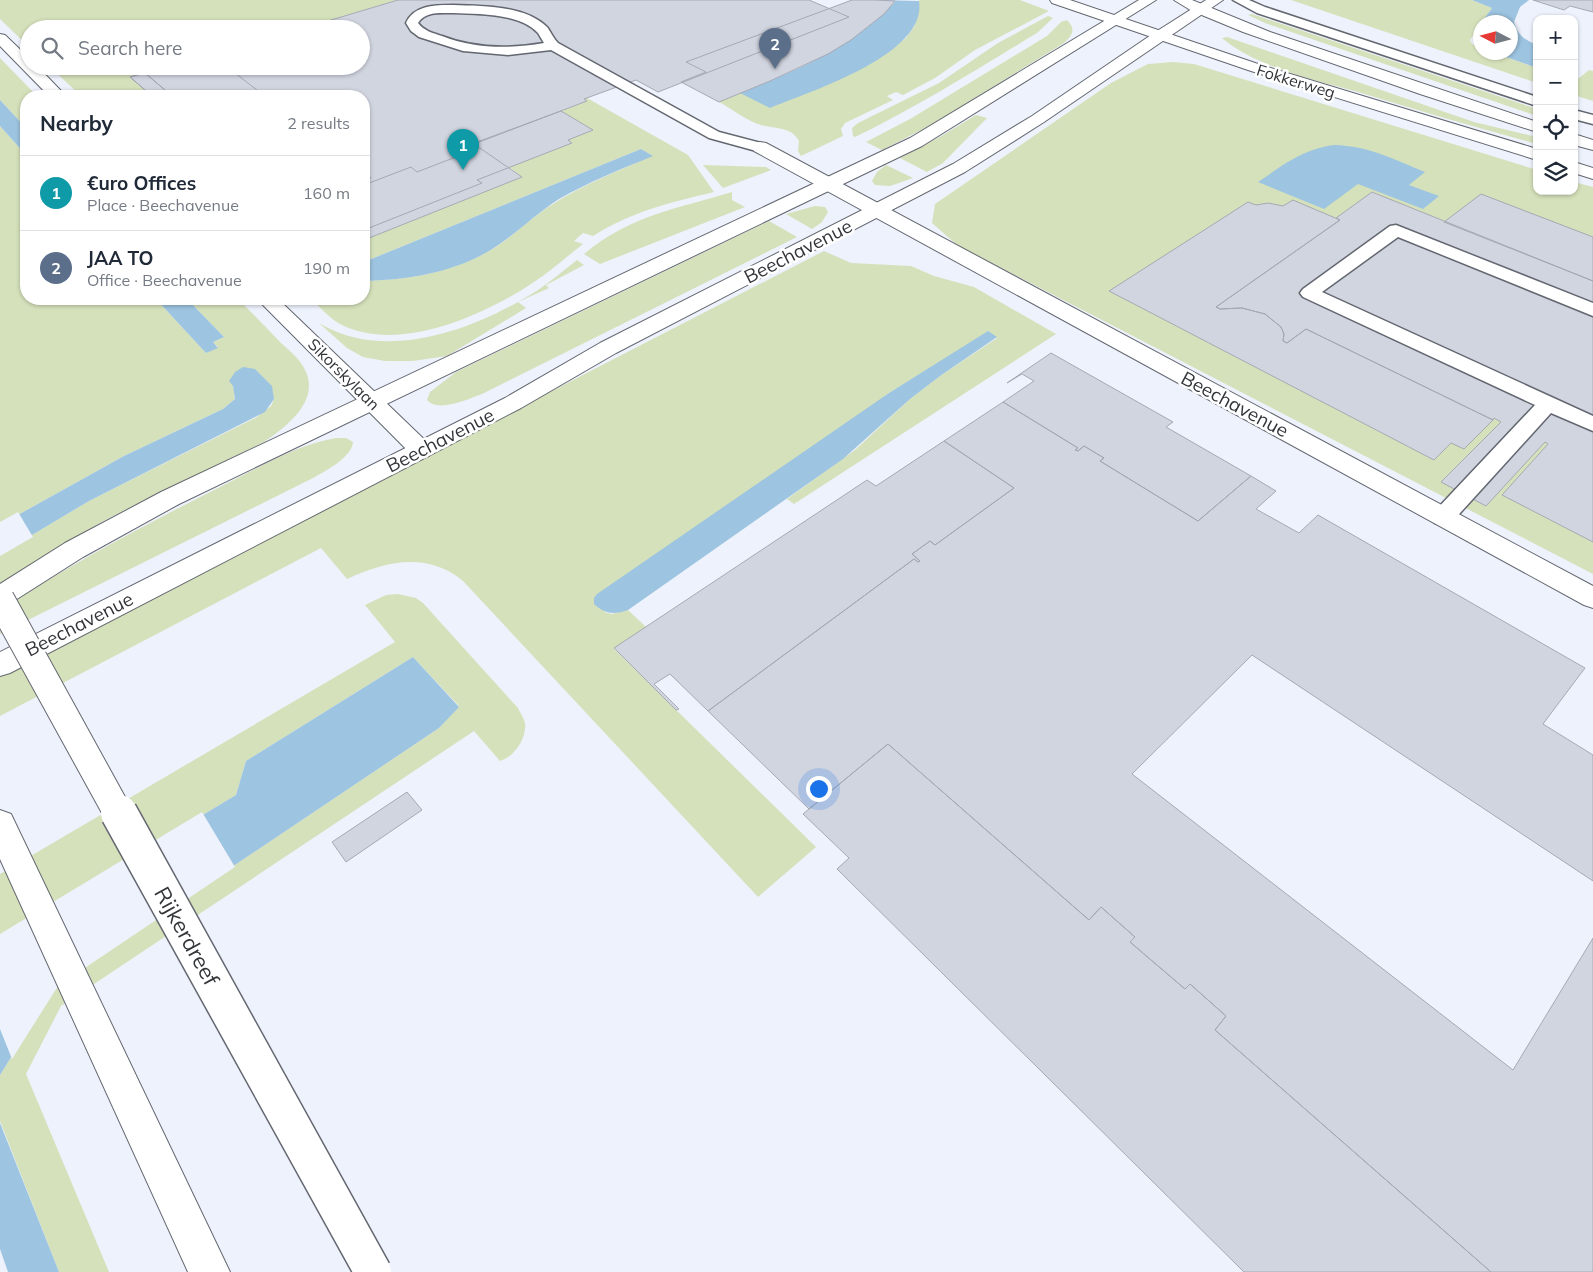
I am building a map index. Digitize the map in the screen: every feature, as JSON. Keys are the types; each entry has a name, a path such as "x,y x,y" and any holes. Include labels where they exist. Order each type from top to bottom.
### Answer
{"main road":[{"name":"Fokkerweg","path":"1057,0 1256,68 1533,154"},
{"path":"0,598 74,550 148,509 932,134 1149,0"},
{"name":"Fokkerweg","path":"1181,0 1249,30 1533,126"},
{"name":"Beechavenue","path":"0,664 513,403 608,348 973,160 1216,0"},
{"path":"0,38 20,58"},
{"path":"37,75 52,90"},
{"path":"1578,140 1593,145"},
{"name":"Beechavenue","path":"760,147 1593,598"},
{"path":"1578,168 1593,174"},
{"name":"Sikorskylaan","path":"273,305 421,450"},
{"name":"Rijkerdreef","path":"0,598 373,1272"},
{"path":"0,824 210,1272"}],"lane":[{"path":"415,0 423,12"},
{"path":"1239,0 1256,8 1533,101"},
{"path":"553,46 512,52 482,51 460,47 416,29 412,21 415,16 423,12 439,9 466,10 517,17 542,29 553,46 714,135 760,147"},
{"path":"1578,115 1593,120"},
{"path":"1593,310 1396,230 1310,293 1593,424"},
{"path":"1443,517 1548,404"}],"green space":[{"path":"0,0 398,0 331,20 20,20 20,38 0,19"},
{"path":"919,0 1020,0 1049,11 975,50 935,78 903,95 896,92 887,96 893,100 845,123 841,129 843,136 801,156 798,151 799,141 792,133 787,130 756,123 719,102 740,93 868,65 906,38 915,25"},
{"path":"1291,0 1472,0 1492,8 1487,15 1473,15 1473,36 1470,40 1473,44 1473,60 1515,60 1533,67 1533,82"},
{"path":"1252,14 1533,108 1533,115 1265,23 1248,15"},
{"path":"1048,16 1053,18 1037,33 924,100 855,137 853,136 852,128 858,123 939,83 998,43"},
{"path":"1067,20 1072,26 1072,32 1064,43 931,125 882,150 866,142 910,119 1047,36 1061,22"},
{"path":"1227,37 1474,122 1533,136 1533,143 1269,65 1236,48 1222,38"},
{"path":"0,58 31,90 20,90 20,122 0,100"},
{"path":"1173,62 1194,64 1533,169 1533,195 1578,195 1578,183 1593,187 1593,574 957,245 932,223 935,204 1111,83 1148,64"},
{"path":"1589,70 1593,71 1593,101 1578,96 1579,78"},
{"path":"59,75 138,75 131,77 145,90 75,90"},
{"path":"587,98 688,155 714,192 636,214 593,236 583,233 574,241 583,244 531,284 489,308 439,327 413,333 387,335 363,332 336,322 317,305 370,305 370,281 428,274 474,259 497,246 545,210 577,190 652,156 641,149 370,260 370,238 522,177 509,167 572,143 568,140 593,130 561,111 587,101 584,99"},
{"path":"976,115 987,118 943,163 927,172 900,158 943,135"},
{"path":"0,126 20,148 20,305 162,305 206,353 218,347 213,342 224,337 193,305 244,305 298,360 306,372 309,383 308,393 298,413 282,429 264,442 109,518 0,584 0,554 89,501 257,417 271,406 274,399 233,386 235,399 223,409 124,456 0,525"},
{"path":"703,165 766,167 771,170 723,188"},
{"path":"886,165 913,178 890,186 875,185 872,181 877,172"},
{"path":"732,192 732,200 745,207 600,264 584,254 619,230 637,222 673,209"},
{"path":"815,206 825,207 828,212 822,222 812,229 786,214"},
{"path":"769,221 797,237 482,394 461,402 446,405 432,404 427,400 430,392 456,372"},
{"path":"824,251 851,263 911,266 934,276 974,287 1056,334 794,504 787,499 855,450 910,399 940,376 997,338 988,332 889,393 604,612 612,614 628,610 646,627 614,649 816,847 758,897 463,581 450,572 421,562 391,564 347,579 321,548 0,716 0,675"},
{"path":"577,260 584,265 546,285 549,288 518,302 526,308 447,356 413,361 385,361 363,357 347,348 319,323 345,335 373,341 402,341 431,336 460,328 514,304 538,290"},
{"path":"336,438 346,438 353,442 352,448 344,458 320,474 0,634 0,610 81,561 277,458 306,446"},
{"path":"398,594 416,598 423,603 518,708 525,723 522,741 515,751 500,761 474,731 61,1006 26,1074 109,1272 59,1272 0,1121 0,1075 56,985 439,728 459,706 413,657 246,761 236,795 0,937 0,874 395,642 365,605 386,595"}],"water":[{"path":"875,0 919,1 917,20 905,38 886,54 862,69 770,108 740,93 782,76 842,45 879,18 895,2"},
{"path":"1472,0 1529,0 1520,7 1517,15 1487,15 1492,8"},
{"path":"1518,31 1533,43 1533,67 1515,60 1518,60"},
{"path":"0,100 20,122 20,148 0,126"},
{"path":"1334,145 1370,151 1425,172 1409,185 1439,196 1423,209 1358,184 1324,209 1258,182 1303,154"},
{"path":"641,149 653,156 593,181 559,199 489,251 460,265 412,277 370,281 370,260"},
{"path":"162,305 193,305 224,337 213,342 218,348 206,353"},
{"path":"988,331 997,337 910,399 843,459 628,610 610,613 594,604 594,598 597,594 889,393"},
{"path":"243,367 255,369 272,386 274,399 265,412 89,501 0,554 0,525 124,456 223,409 235,399 233,386 229,381 235,372"},
{"path":"413,657 459,707 439,728 56,985 0,1075 0,937 236,795 246,761"},
{"path":"0,1123 59,1272 8,1272 0,1249"}],"pier":[{"path":"18,512 33,537 0,556 0,522"},
{"path":"202,812 235,867 58,986 12,1059 0,1029 0,934"}],"building":[{"path":"398,0 809,0 849,17 658,92 636,80 584,99 587,101 474,144 522,177 370,238 370,90 145,90 130,77 137,75 370,75 370,20 331,20"},
{"path":"852,0 895,1 884,14 851,40 828,54 770,81 719,102 681,82 706,72 686,62"},
{"path":"1533,0 1593,0 1593,12 1570,6 1564,10"},
{"path":"147,75 238,75 257,90 165,90"},
{"path":"147,75 165,90 145,90 130,77"},
{"path":"561,111 593,130 568,140 572,143 477,180 482,183 370,228 370,183 411,167 417,172 461,155 462,151 476,149 469,145"},
{"path":"1372,192 1593,281 1593,542 1502,495 1548,444 1545,442 1486,506 1441,482 1501,422 1494,418 1493,420 1306,329 1287,343 1283,341 1284,334 1281,327 1265,314 1242,308 1220,309 1216,307 1340,220 1336,218"},
{"path":"1481,194 1593,237 1593,281 1444,222"},
{"path":"1293,200 1340,220 1216,307 1220,309 1242,308 1265,314 1281,327 1284,334 1283,341 1287,343 1306,329 1493,420 1464,449 1451,443 1434,460 1109,291 1248,202 1256,205 1268,203 1283,206"},
{"path":"1051,353 1173,422 1166,427 1251,476 1198,521 1100,461 1104,458 1084,446 1078,451 1075,450 1078,448 1003,402 1034,381 1022,374 1007,383"},
{"path":"1003,402 1078,448 1075,450 1078,451 1084,446 1104,458 1100,461 1198,521 1251,476 1276,491 1256,509 1299,533 1318,515 1585,668 1543,724 1593,755 1593,881 1252,655 1132,774 1513,1070 1593,938 1593,1272 1491,1272 1215,1030 1226,1016 1190,984 1185,989 1130,942 1135,937 1101,907 1089,920 888,744 809,809 708,711 914,559 918,562 920,561 912,554 930,541 935,545 1014,488 944,441"},
{"path":"944,441 1014,488 935,545 930,541 912,554 920,561 918,562 914,559 708,711 670,674 654,684 679,709 676,710 614,648 867,480 876,486"},
{"path":"888,744 1089,920 1101,907 1135,937 1130,942 1185,989 1190,984 1226,1016 1215,1030 1491,1272 1244,1272 837,869 849,858 803,814"},
{"path":"407,792 422,810 346,862 332,842"}],"place":[{"name":"JAA TO","path":"775,69"},
{"name":"€uro Offices","path":"463,170"}]}
